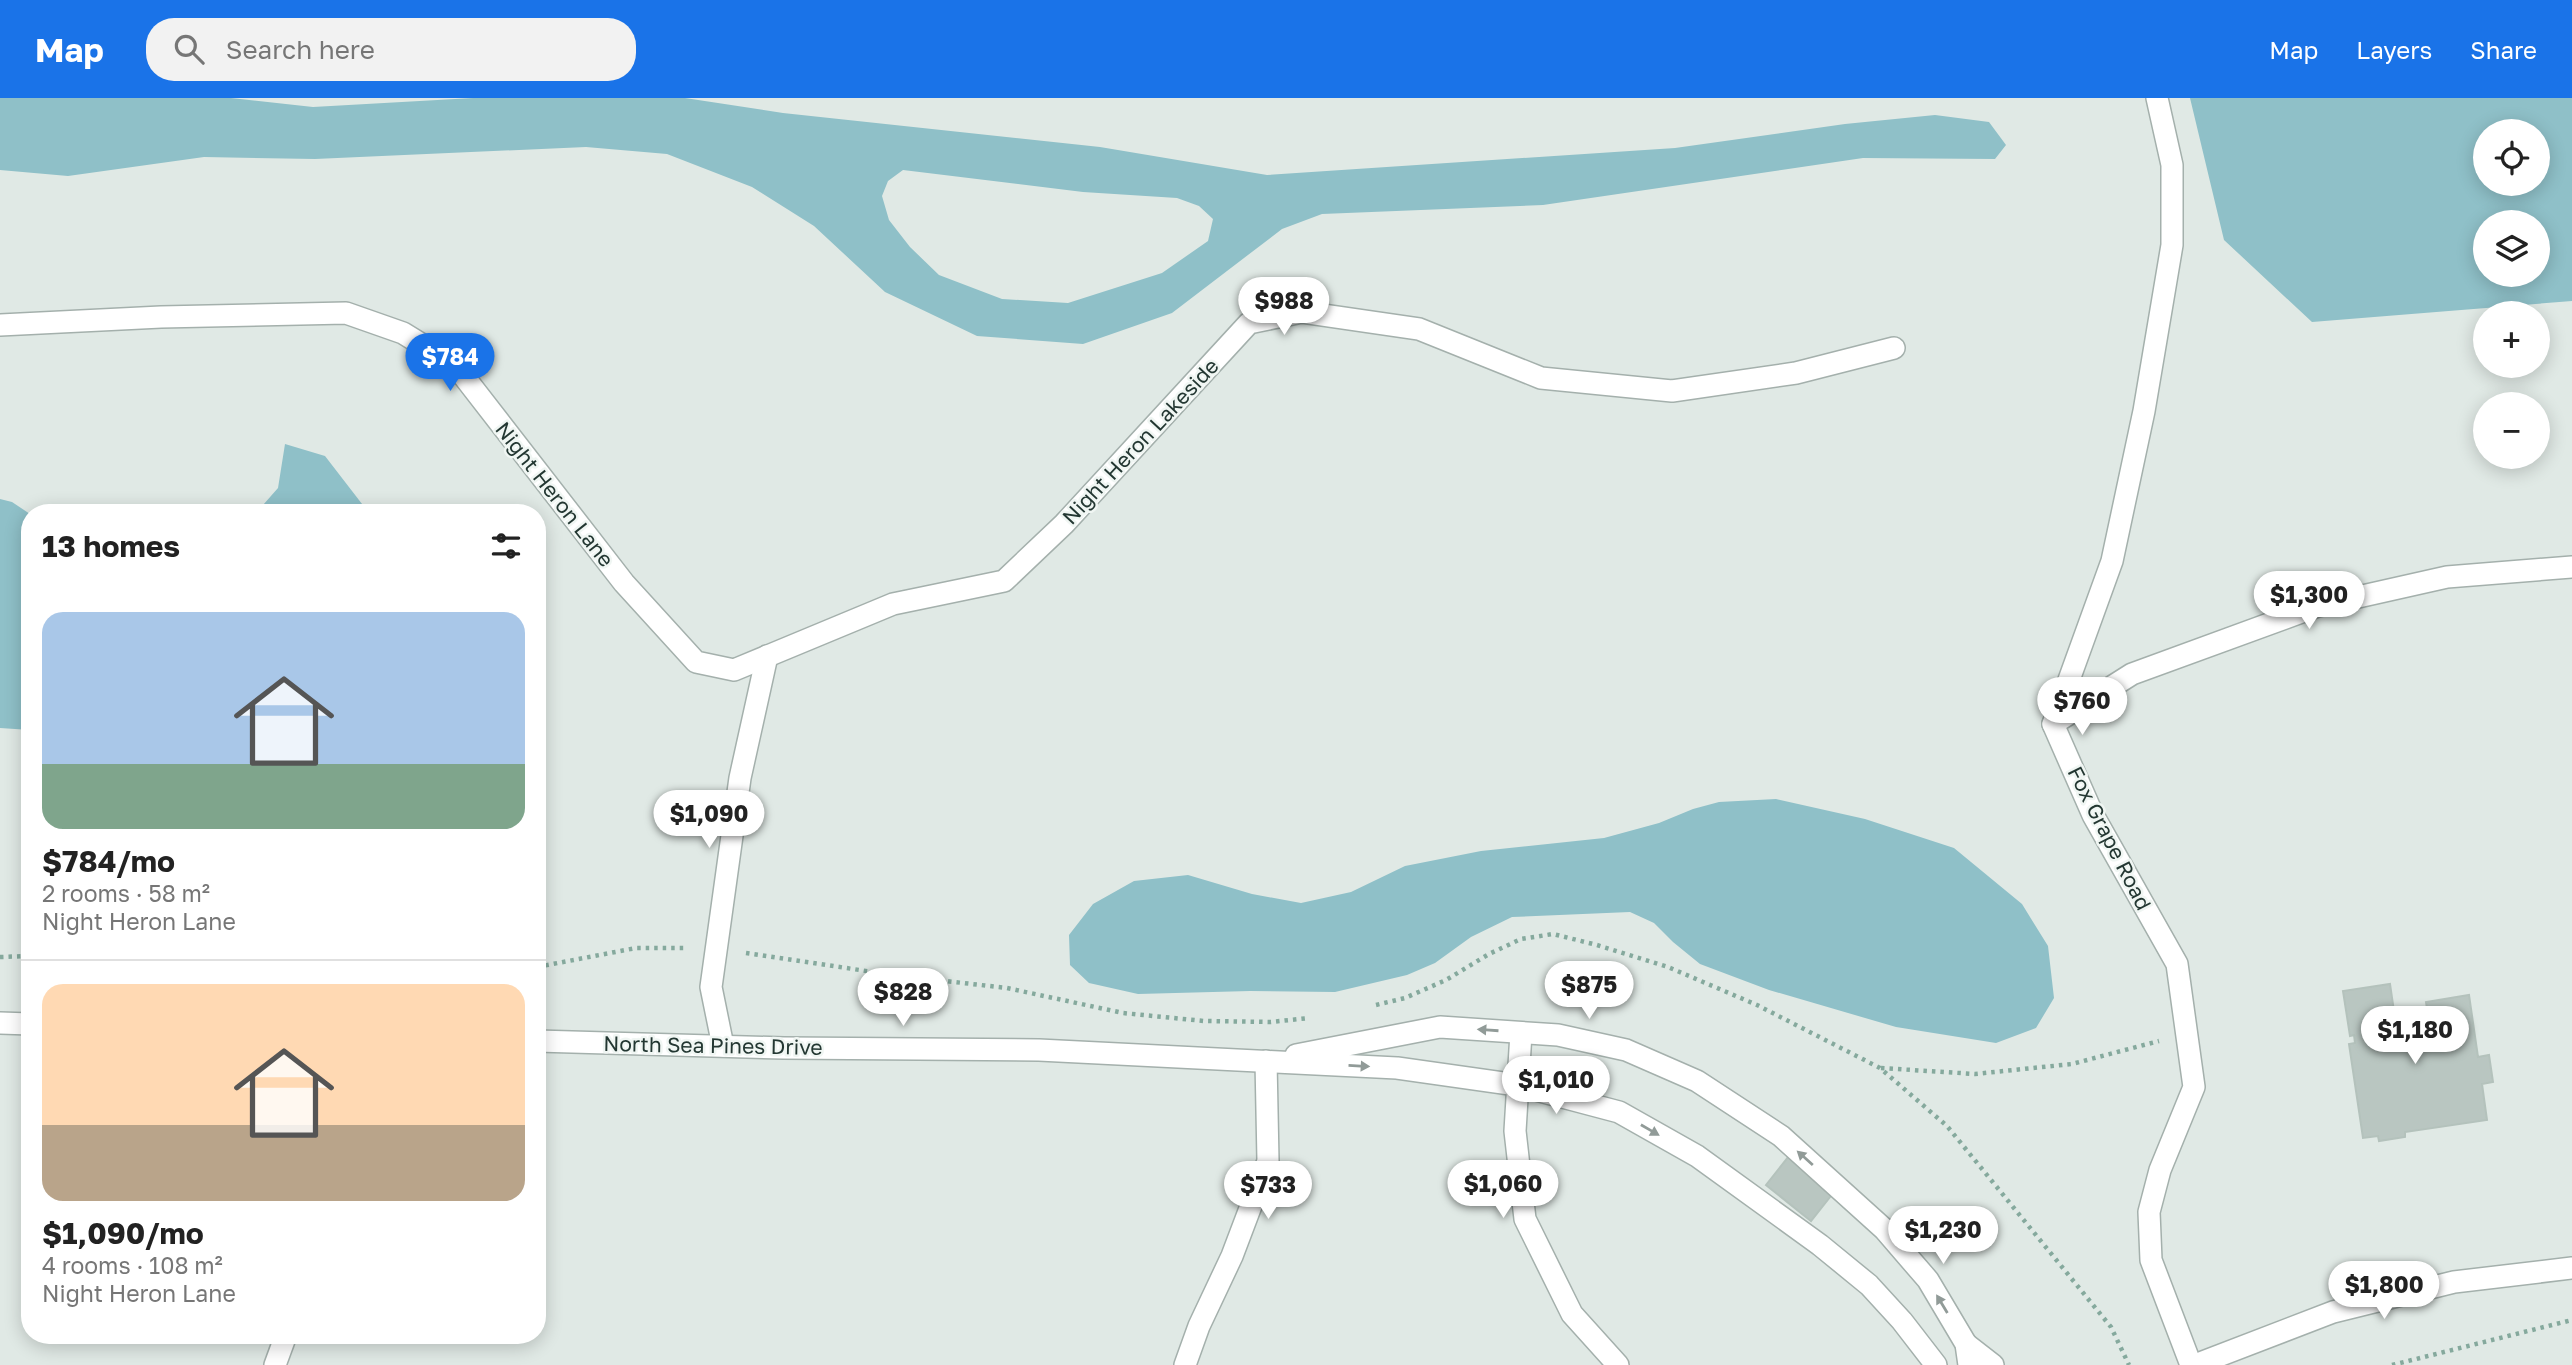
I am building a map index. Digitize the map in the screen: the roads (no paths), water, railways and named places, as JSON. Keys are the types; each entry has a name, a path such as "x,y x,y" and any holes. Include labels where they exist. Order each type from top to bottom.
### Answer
{"street":[{"path":"2053,724 2112,561 2144,411 2172,245 2172,164 2157,98"},
{"name":"Night Heron Lakeside","path":"767,656 893,604 1004,581 1064,524 1249,323 1302,312 1419,329 1541,378 1672,391 1797,373 1894,348"},
{"name":"Night Heron Lane","path":"0,325 161,317 346,313 403,333 454,365 624,583 696,662 734,670 767,656"},
{"path":"2053,724 2132,674 2318,606 2447,577 2572,567"},
{"path":"723,1046 711,987 740,778 767,656"},
{"name":"Fox Grape Road","path":"2053,724 2093,815 2177,964 2194,1087 2160,1170 2149,1212 2151,1260 2193,1365"},
{"path":"0,1023 21,1024"},
{"name":"North Sea Pines Drive","path":"1266,1061 1440,1027 1558,1035 1626,1050 1697,1081 1781,1136 1884,1229 1928,1280 1966,1344 1969,1365"},
{"path":"1521,1033 1515,1131 1525,1219 1572,1314 1618,1365"},
{"name":"North Sea Pines Drive","path":"546,1041 1039,1050 1397,1068 1517,1085 1619,1112 1697,1156 1820,1244 1869,1284 1936,1365"},
{"path":"1185,1365 1199,1326 1232,1256 1268,1161 1266,1061"},
{"path":"2193,1365 2333,1312 2454,1282 2572,1268"},
{"path":"275,1365 282,1344"},
{"path":"1966,1344 1993,1365"}],"water":[{"path":"0,98 231,98 313,107 473,98 685,98 783,113 1100,147 1267,175 1675,148 1845,124 1935,115 1989,122 2006,145 1995,159 1863,158 1543,205 1322,214 1282,229 1172,313 1083,344 977,336 885,292 814,226 752,187 667,154 586,147 315,159 204,157 68,176 0,170","holes":["903,170 1083,192 1177,198 1199,206 1213,219 1208,241 1162,273 1068,303 1002,299 939,275 910,247 889,220 882,196 888,181"]},
{"path":"2190,98 2572,98 2572,301 2473,301 2473,309 2312,322 2224,240"},
{"path":"285,444 325,456 362,504 264,504 278,488"},
{"path":"0,499 21,508 21,729 0,728"},
{"path":"1776,799 1865,819 1954,848 2022,904 2048,946 2054,998 2036,1028 1996,1043 1896,1027 1769,990 1700,964 1654,923 1630,912 1512,917 1471,937 1435,963 1407,975 1335,992 1138,994 1089,983 1070,965 1069,935 1093,904 1134,881 1188,875 1252,894 1301,903 1351,892 1405,866 1481,851 1604,838 1659,823 1719,802"}]}
